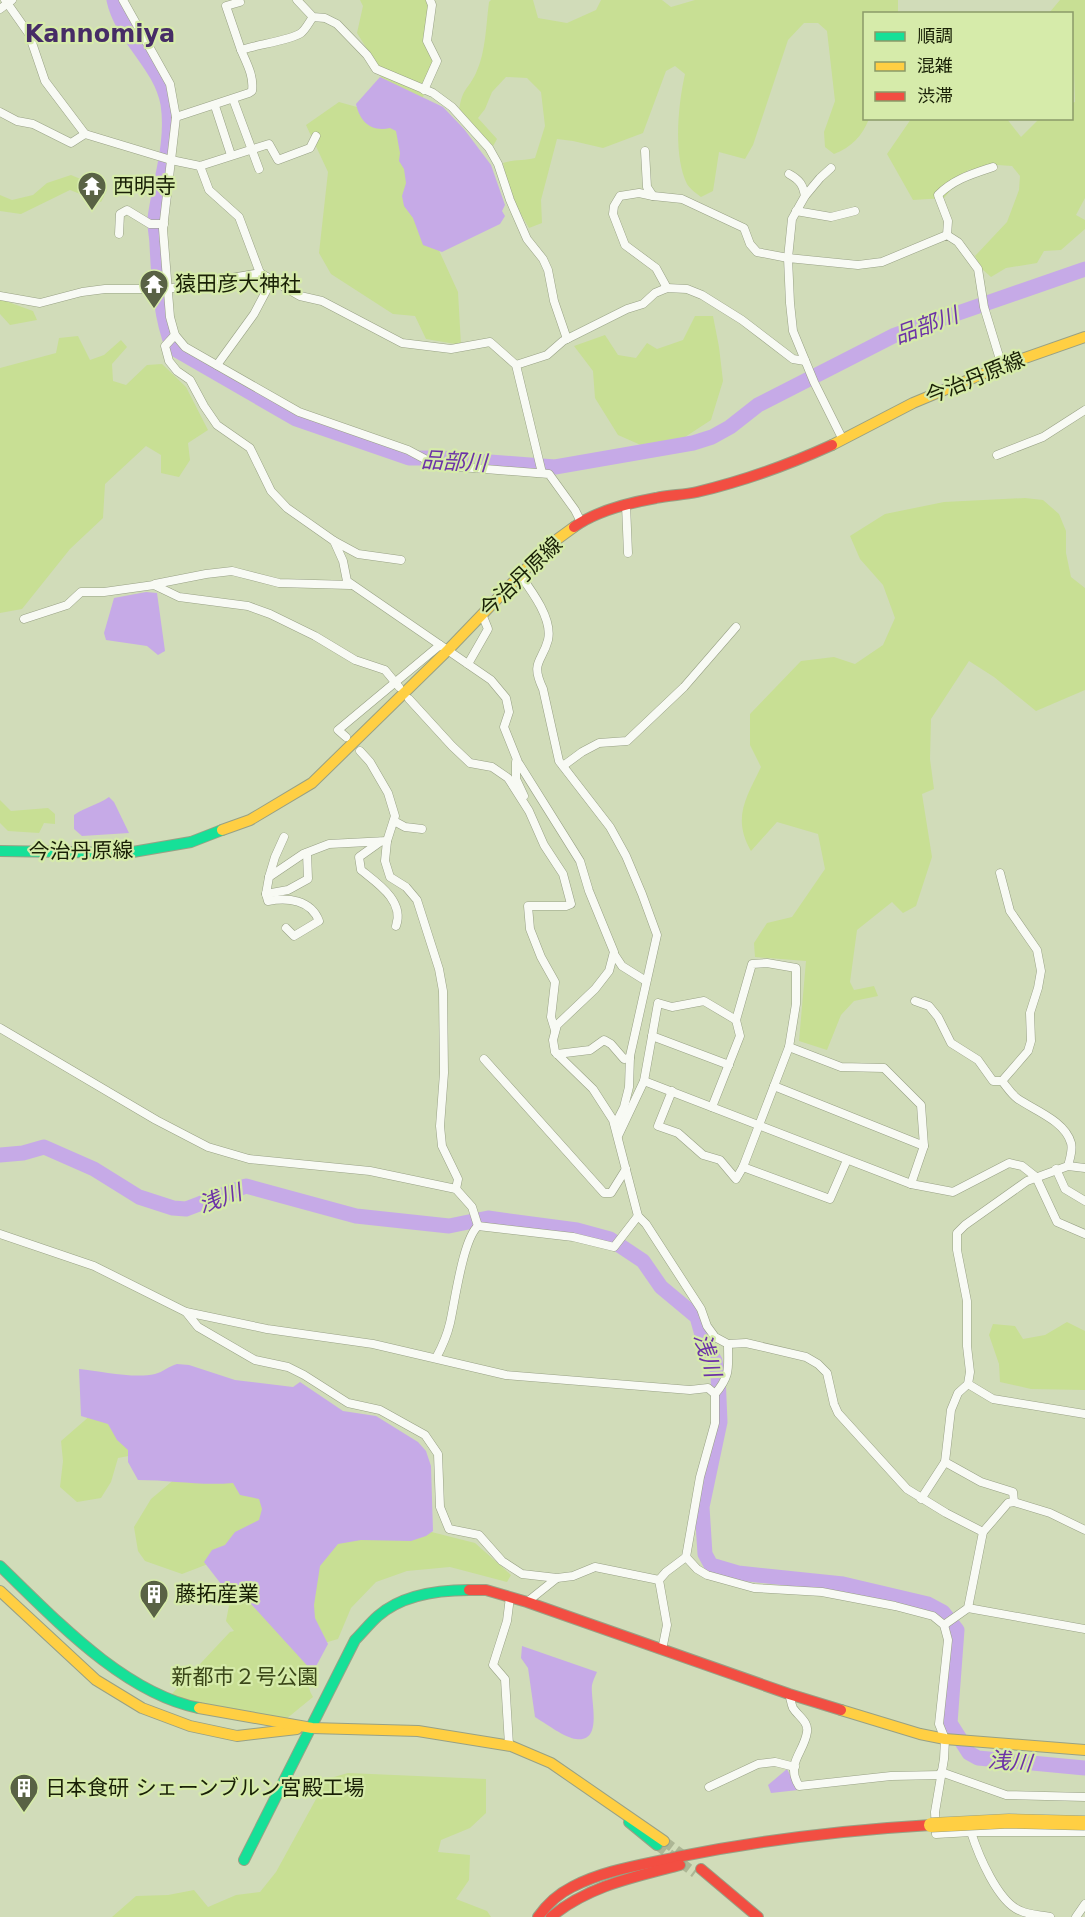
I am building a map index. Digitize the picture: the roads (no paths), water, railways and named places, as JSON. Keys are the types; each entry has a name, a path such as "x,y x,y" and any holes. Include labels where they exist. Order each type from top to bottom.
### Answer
{"main road":[{"name":"今治丹原線","path":"0,851 127,854 191,842 250,820 312,783 444,648 483,614 548,546 581,522 626,505 746,480 795,462 843,440 913,403 1002,366 1085,337"},
{"path":"0,1566 47,1611 119,1673 177,1704 312,1728 418,1731 509,1745 551,1763 661,1843"},
{"path":"244,1860 355,1640 380,1614 410,1598 448,1590 486,1590 527,1602 789,1694 920,1734 945,1739 1085,1750"},
{"path":"1,1596 96,1680 142,1708 190,1726 237,1736 312,1728"},
{"path":"538,1917 558,1895 591,1880 648,1863 705,1851 841,1831 931,1824 1010,1821 1085,1823"},
{"path":"551,1917 564,1906 595,1890 763,1843"},
{"path":"698,1871 758,1917"}],"street":[{"path":"123,0 170,84 176,117 164,225 170,317 175,335 185,347 299,412 408,450 436,465 549,474 581,522"},
{"path":"297,0 313,17 325,18 337,24 367,55 376,69 433,93 452,107 489,148 527,239 543,259 548,270 554,301 567,339"},
{"path":"424,90 438,61 427,41 432,5 430,0"},
{"path":"0,9 8,1 29,34 45,81 85,134 171,160 200,166 231,155 253,151 269,144 278,160 310,148 316,136"},
{"path":"176,117 214,106 252,91 252,75 226,6 240,1"},
{"path":"241,50 256,44 293,38 301,33 313,17"},
{"path":"233,99 259,169"},
{"path":"214,106 231,155"},
{"path":"0,112 17,121 33,124 71,143 85,134"},
{"path":"645,151 647,187 653,196"},
{"path":"200,166 209,190 239,217 260,273 300,296 322,302 402,343 451,349 490,342 516,365 542,473"},
{"path":"947,235 948,221 938,195 949,184 993,167"},
{"path":"831,168 805,196 792,219 788,258 793,331 843,440"},
{"path":"789,174 798,179 805,196"},
{"path":"667,288 656,268 625,245 613,214 614,206 620,196 639,194 682,199 744,228 750,244 757,252 788,258 858,265 882,262 947,235"},
{"path":"119,234 120,214 127,210 150,224 164,225"},
{"path":"796,211 831,217 855,211"},
{"path":"947,235 958,242 978,269 984,307 1002,366"},
{"path":"0,296 40,303 82,291 167,289 260,273"},
{"path":"217,365 254,314 272,280"},
{"path":"516,365 547,355 567,339 627,309 643,304 655,293 667,288 687,289 702,295 742,320 793,359 805,361"},
{"path":"175,335 165,346 169,361 177,371 190,380 217,425 250,448 271,491 287,508 334,541 358,554 401,560"},
{"path":"997,455 1042,437 1085,410"},
{"path":"626,505 628,553"},
{"path":"334,541 343,561 346,581 491,680 506,698 509,712 504,727 516,758 580,861 614,954 622,966 646,981"},
{"path":"24,619 67,605 81,592 104,592 232,571 279,583 352,585"},
{"path":"520,575 535,596 548,625 548,639 537,663 538,678 543,689 559,761 610,827 626,856 657,935 637,1017 630,1058 629,1087 624,1107 615,1125"},
{"path":"154,585 179,597 248,606 270,614 315,636 355,660 385,670 397,684"},
{"path":"468,664 488,629 483,614"},
{"path":"563,766 599,743 627,741 684,687 736,627"},
{"path":"346,737 338,730 444,648"},
{"path":"409,699 452,747 470,763 492,767 508,778 529,811"},
{"path":"360,751 370,762 388,793 395,816 384,841 385,861 390,877 406,887 417,900 439,969 443,991 444,1062 440,1126 442,1146 458,1179 456,1188"},
{"path":"516,758 516,779 544,844 563,874 571,904 528,906 530,929 541,957 555,982 552,1017 555,1031"},
{"path":"394,821 405,828 422,829"},
{"path":"284,837 269,877 266,894 268,901 281,898 303,903 315,911 319,921 294,936 286,928"},
{"path":"269,877 307,853 329,844 384,841"},
{"path":"384,841 359,857 361,870 383,888 394,902 398,920 396,926"},
{"path":"266,894 288,890 308,879 307,853"},
{"path":"1000,873 1010,910 1037,950 1041,971 1030,1013 1031,1041 1028,1051 1002,1081"},
{"path":"614,954 609,971 595,989 557,1025 553,1040 557,1054 593,1089 615,1125 638,1216 646,1224 701,1309 707,1326 715,1337 728,1344 746,1343 806,1357 818,1364 827,1373 838,1413 907,1490 983,1532"},
{"path":"672,1091 658,1126 678,1133 703,1155 720,1160 736,1179 760,1125 789,1047 796,1004 796,968 767,963 752,964 736,1020 740,1036 712,1107"},
{"path":"618,1136 644,1081 658,1003 672,1007 704,1001 736,1020"},
{"path":"915,1001 929,1006 938,1017 951,1043 978,1060 993,1081 1002,1081 1018,1099 1029,1104 1062,1128 1071,1141 1068,1166"},
{"path":"0,1028 156,1120 208,1147 249,1159 370,1171 456,1188 472,1207 478,1226"},
{"path":"652,1036 729,1065"},
{"path":"557,1054 590,1050 604,1040 611,1044 624,1059 630,1058"},
{"path":"789,1047 841,1067 884,1068 921,1105 924,1146 911,1185"},
{"path":"484,1059 604,1192 611,1193 626,1169"},
{"path":"644,1081 911,1185 953,1192 1009,1163 1022,1166 1036,1177 1057,1222 1085,1234"},
{"path":"774,1086 924,1146"},
{"path":"743,1167 830,1199 847,1160"},
{"path":"921,1498 945,1462 951,1410 958,1393 968,1384 970,1372 967,1346 967,1300 957,1250 957,1233 1027,1181 1068,1166 1085,1168"},
{"path":"1056,1169 1065,1189 1085,1201"},
{"path":"478,1226 573,1237 614,1247 638,1216"},
{"path":"436,1358 444,1343 462,1266 474,1230 478,1226"},
{"path":"0,1234 94,1266 186,1312 267,1329 374,1344 507,1375 690,1390 708,1388 715,1394"},
{"path":"186,1312 198,1327 255,1360 288,1367 348,1403 380,1410 425,1435 438,1454 440,1507 449,1529 479,1535 502,1561 522,1574 556,1578 595,1567 659,1580"},
{"path":"659,1580 686,1557 700,1477 715,1423 715,1394 726,1381 728,1344"},
{"path":"968,1384 993,1399 1085,1414"},
{"path":"945,1462 981,1482 1013,1492 1014,1502"},
{"path":"944,1625 968,1608 983,1532 1008,1503 1014,1502 1050,1513 1085,1530"},
{"path":"686,1557 697,1569 707,1575 754,1588 822,1592 933,1616 944,1625 948,1640 939,1724 945,1739 935,1812 936,1834 1085,1832"},
{"path":"527,1602 556,1578"},
{"path":"659,1580 667,1625 662,1650"},
{"path":"509,1745 505,1679 493,1665 507,1621 510,1597"},
{"path":"968,1608 1085,1629"},
{"path":"789,1694 793,1707 805,1721 808,1731 795,1760 794,1777 799,1786 891,1776 941,1774 1006,1795 1085,1797"},
{"path":"709,1787 758,1764 775,1762 795,1767"},
{"path":"971,1832 993,1881 1006,1900 1020,1911 1050,1917"},
{"path":"1076,1917 1085,1904"}],"waterway":[{"name":"品部川","path":"114,0 125,27 158,76 168,104 168,147 155,221 161,297 165,323 173,348 296,419 409,458 555,467 693,443 712,437 730,427 758,405 895,335 1085,269"},
{"name":"浅川","path":"0,1155 23,1153 44,1147 94,1169 139,1197 173,1208 186,1209 246,1186 356,1216 449,1226 488,1218 577,1230 610,1239 643,1261 661,1287 697,1317 704,1342 715,1361 718,1375 720,1422 702,1507 705,1554 711,1565 738,1573 843,1584 928,1604 943,1612 957,1630 950,1723 969,1753 978,1758 1085,1768"}],"tunnel":[{"path":"664,1841 688,1859"},
{"path":"657,1845 695,1873"}],"place":[{"name":"西明寺","path":"92,212"},
{"name":"猿田彦大神社","path":"154,310"},
{"name":"藤拓産業","path":"154,1620"},
{"name":"日本食研 シェーンブルン宮殿工場","path":"24,1814"}],"district":[{"name":"Kannomiya","path":"100,34"}],"park label":[{"name":"新都市２号公園","path":"245,1677"}]}
